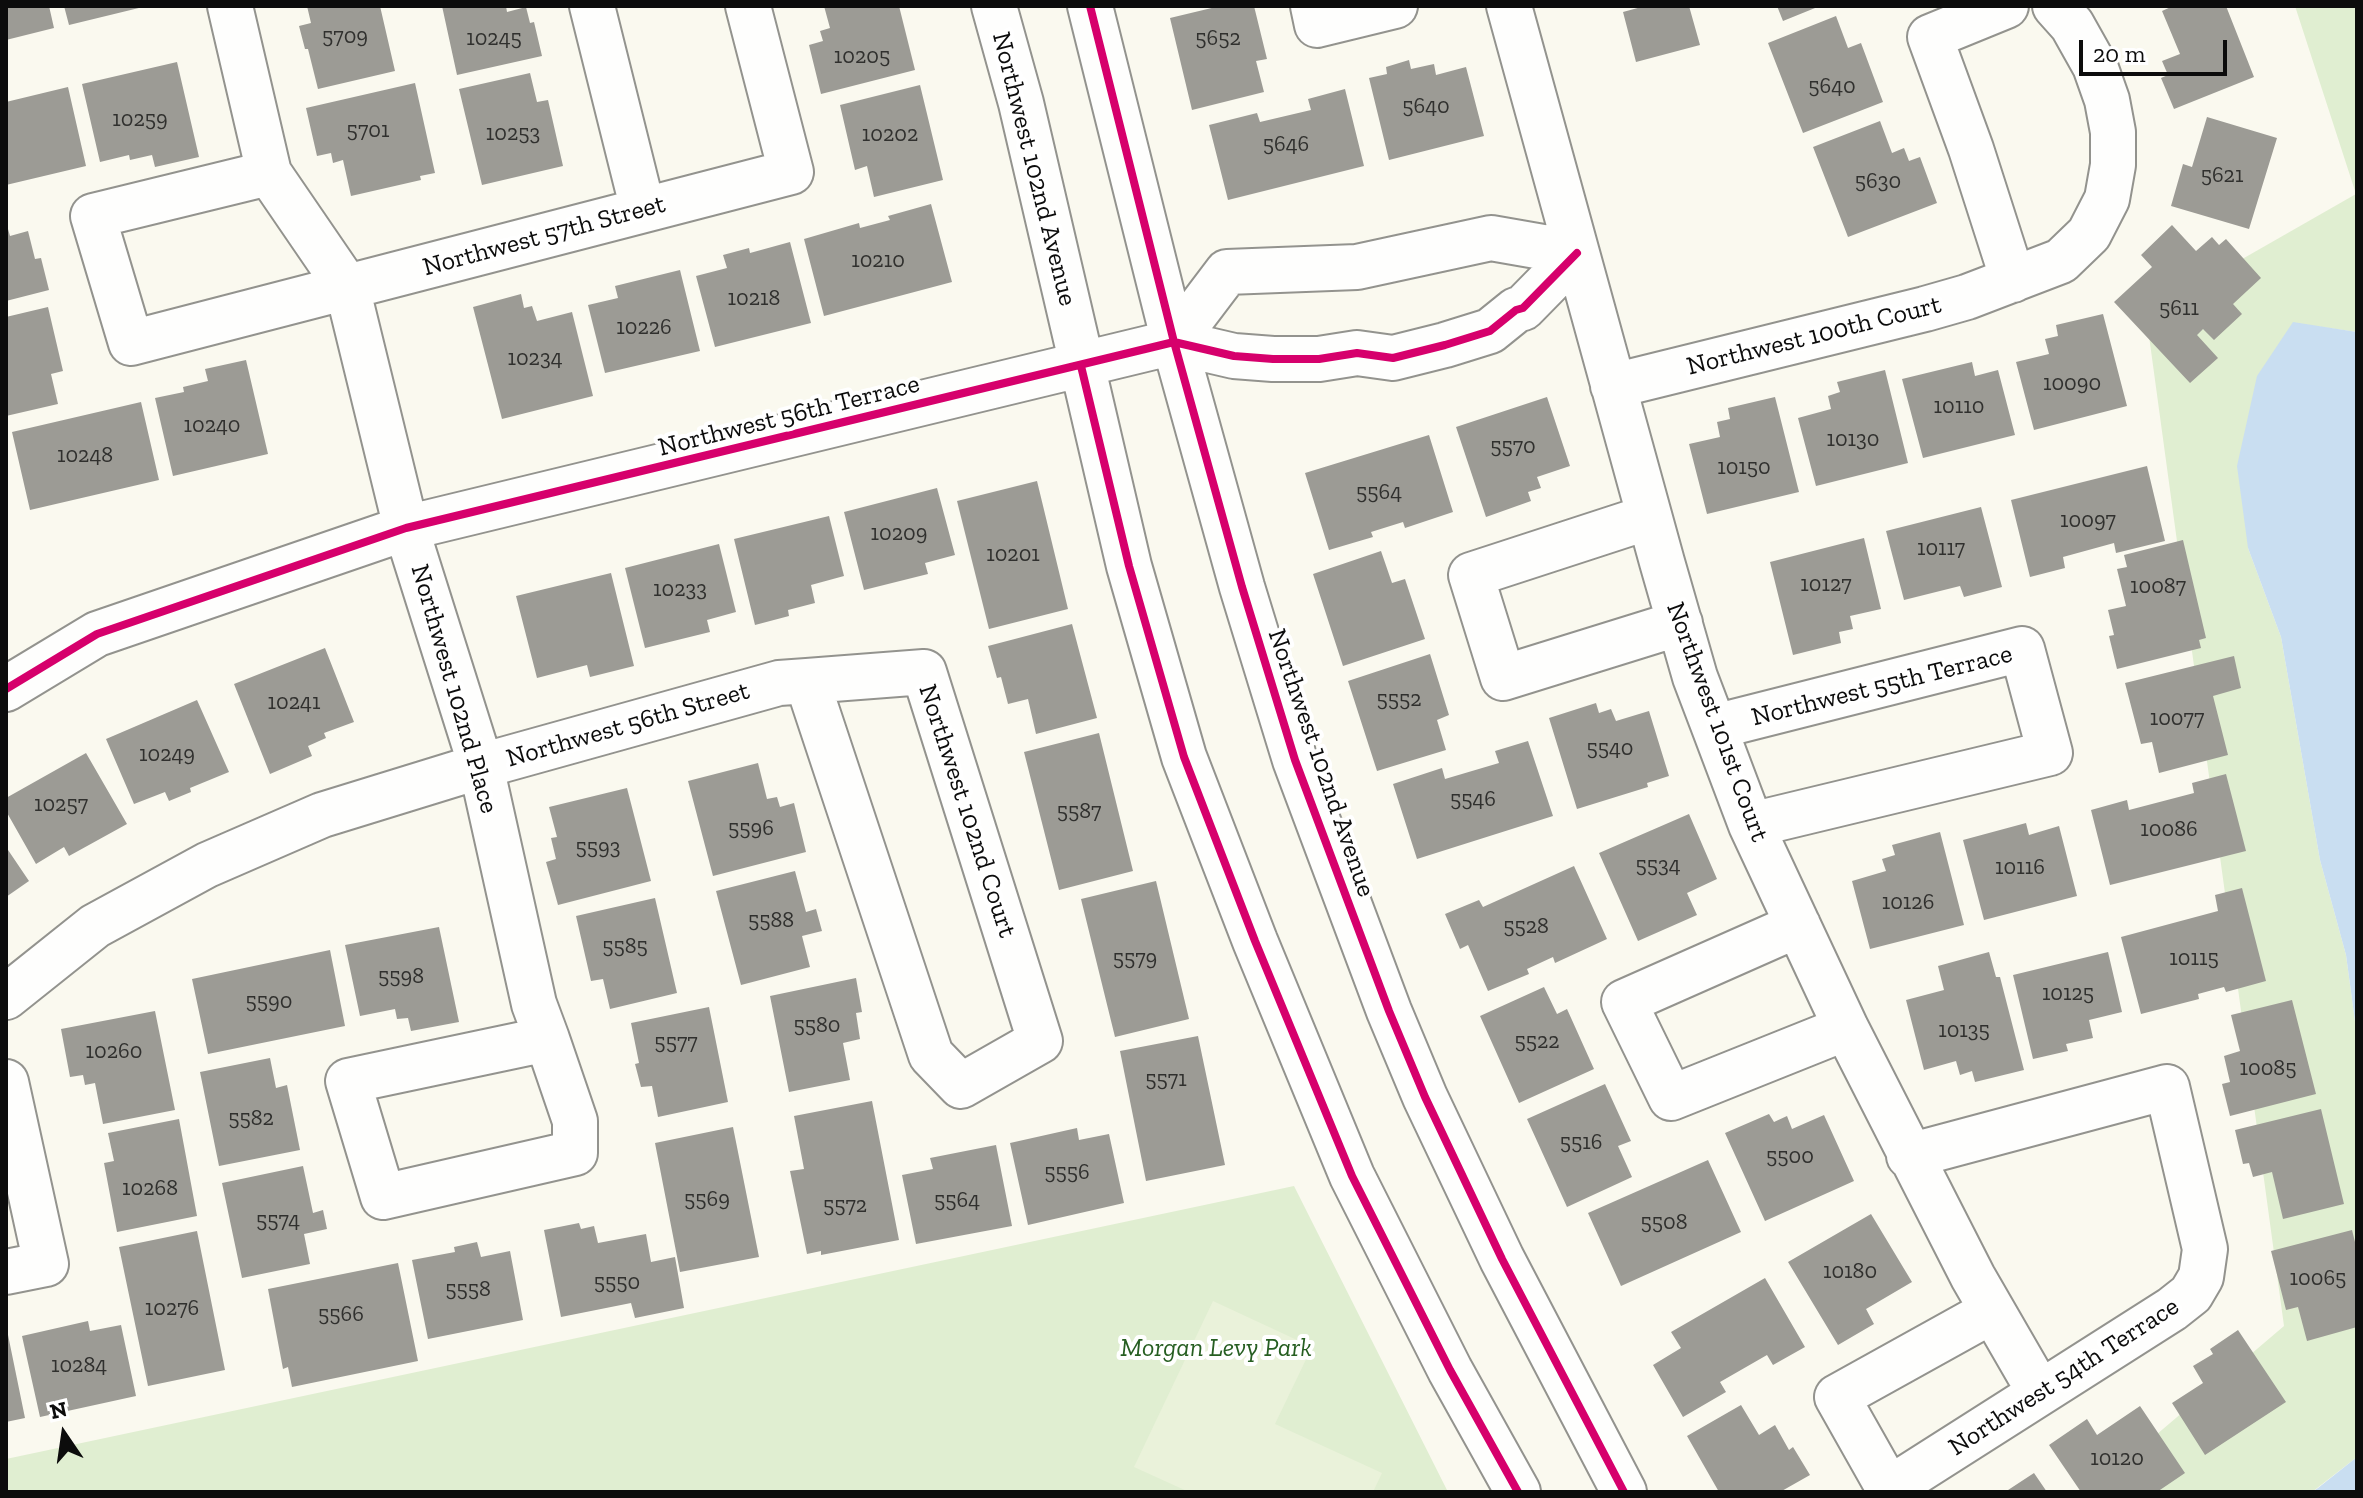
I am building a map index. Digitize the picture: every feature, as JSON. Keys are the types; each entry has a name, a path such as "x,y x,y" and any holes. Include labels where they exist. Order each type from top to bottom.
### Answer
{"street":[{"name":"Northwest 102nd Place","path":"230,6 269,173 347,287 406,528 481,766 534,1004 547,1039 575,1121 575,1153 383,1197 348,1081 547,1039"},
{"path":"592,6 643,210"},
{"name":"Northwest 57th Street","path":"269,173 93,216 131,343 791,172 748,6"},
{"name":"Northwest 102nd Avenue","path":"994,6 1021,103 1129,566 1184,757 1352,1176 1450,1370 1518,1492"},
{"name":"Northwest 102nd Avenue","path":"1090,6 1174,342 1242,587 1295,760 1384,998 1463,1179 1542,1341 1624,1492"},
{"path":"1313,6 1317,25 1395,6"},
{"name":"Northwest 101st Court","path":"1509,6 1680,623 1714,727 1751,825 1909,1156 2040,1393"},
{"path":"2006,6 1930,37 1971,149 2013,280"},
{"name":"Northwest 100th Court","path":"1613,386 1925,309 2061,261 2089,234 2107,199 2113,165 2113,132 2095,66 2072,25 2055,6"},
{"path":"1174,342 1227,272 1357,267 1491,238 1577,253"},
{"name":"Northwest 56th Terrace","path":"6,689 97,634 406,528 1174,342 1234,356 1273,359 1319,359 1357,353 1397,327 1485,304 1516,310 1523,308 1577,253"},
{"path":"1649,517 1471,575 1503,678 1680,623"},
{"name":"Northwest 55th Terrace","path":"1714,727 2022,649 2050,753 1751,825"},
{"name":"Northwest 102nd Court","path":"924,672 1040,1041 961,1086 931,1055 793,682 924,672"},
{"name":"Northwest 56th Street","path":"6,997 95,926 207,865 322,815 481,766 793,682"},
{"path":"1798,925 1624,1002 1671,1098 1846,1028"},
{"path":"6,1082 26,1268"},
{"name":"Northwest 54th Terrace","path":"1909,1156 2167,1087 2205,1249 2201,1277 2191,1294 1889,1489 1837,1397 1992,1311"}],"green space":[{"path":"2295,6 2357,6 2357,332 2293,323 2248,548 2281,637 2320,860 2346,955 2357,1036 2357,1457 2312,1492 2089,1492 2284,1326 2146,314 2356,194"},
{"name":"Morgan Levy Park","path":"1294,1186 1448,1492 6,1492 6,1459"},
{"path":"1213,1301 1312,1347 1275,1424 1382,1473 1373,1492 1189,1492 1134,1467"}],"water":[{"path":"2293,322 2357,332 2357,1036 2346,955 2320,860 2281,637 2248,548 2237,466 2257,376"},
{"path":"2357,1457 2357,1492 2312,1492 2318,1488"}],"building":[{"path":"6,6 49,6 54,28 6,40"},
{"path":"64,6 143,6 143,7 69,25"},
{"path":"307,6 380,6 395,71 318,89 299,26 311,23"},
{"path":"442,6 506,6 507,12 526,7 530,23 534,22 542,56 457,75"},
{"path":"824,6 899,6 915,70 821,94 809,45 823,41 820,31 830,28"},
{"path":"1220,6 1254,6 1267,59 1256,61 1264,92 1192,110 1170,18"},
{"path":"1645,6 1689,6 1700,45 1636,62 1623,12"},
{"path":"1777,6 1820,6 1783,21"},
{"path":"2173,6 2226,6 2254,77 2174,109 2161,78 2168,75 2162,61 2180,54 2162,11"},
{"path":"1836,16 1848,48 1861,43 1883,102 1803,133 1768,43"},
{"path":"1409,60 1411,69 1434,64 1436,75 1466,67 1484,136 1389,160 1369,78 1387,74 1386,67"},
{"path":"177,62 199,157 155,167 152,155 130,160 129,155 100,162 82,84"},
{"path":"530,73 537,102 548,100 563,166 482,185 459,89"},
{"path":"415,83 435,173 420,176 421,180 351,196 343,160 333,163 331,153 317,156 306,108"},
{"path":"920,85 943,180 874,197 867,166 855,170 840,105"},
{"path":"68,87 86,166 6,185 6,102"},
{"path":"1345,89 1364,166 1228,200 1209,125 1257,113 1260,122 1311,110 1308,99"},
{"path":"2207,117 2277,138 2249,229 2171,206 2183,164 2192,167"},
{"path":"1880,121 1892,153 1904,148 1909,161 1920,157 1937,203 1848,237 1813,147"},
{"path":"931,204 952,282 824,316 804,239 859,223 860,228 890,220 888,216"},
{"path":"6,222 10,236 28,231 35,259 41,258 49,290 6,301"},
{"path":"2172,225 2196,251 2212,237 2219,245 2226,239 2261,278 2233,304 2242,314 2214,340 2203,329 2197,335 2218,358 2190,383 2114,302 2152,267 2141,255"},
{"path":"790,242 811,323 715,347 696,276 727,268 723,255 749,248 750,253"},
{"path":"680,270 700,351 605,373 588,305 618,298 615,286"},
{"path":"521,294 524,308 532,306 537,321 572,312 593,396 502,419 473,307"},
{"path":"48,307 63,371 51,374 58,404 6,416 6,317"},
{"path":"2103,314 2127,406 2034,430 2016,362 2049,354 2045,339 2058,336 2056,325"},
{"path":"246,360 268,454 173,476 155,398 184,392 183,387 208,381 205,369"},
{"path":"1972,362 1975,376 1998,370 2015,435 1923,458 1902,379"},
{"path":"1885,370 1908,463 1816,486 1798,418 1831,409 1828,396 1840,392 1837,382"},
{"path":"1547,397 1570,466 1537,477 1541,488 1528,492 1531,501 1486,517 1456,427"},
{"path":"1775,397 1799,492 1707,514 1689,444 1720,437 1717,422 1730,419 1728,408"},
{"path":"141,402 159,480 30,510 12,432"},
{"path":"1429,435 1453,512 1405,528 1403,522 1371,532 1373,537 1329,550 1305,473"},
{"path":"2147,466 2165,541 2116,553 2114,543 2063,557 2065,568 2030,577 2011,500"},
{"path":"1037,481 1068,609 989,629 957,501"},
{"path":"937,488 955,555 925,563 928,574 864,590 844,512"},
{"path":"1981,507 2002,587 1964,597 1960,586 1904,600 1886,531"},
{"path":"829,516 844,576 811,585 815,603 788,610 789,616 755,625 734,539"},
{"path":"1864,538 1881,609 1850,616 1853,629 1839,632 1841,643 1793,655 1770,562"},
{"path":"2183,540 2206,638 2199,640 2201,648 2117,669 2109,636 2114,635 2108,610 2126,606 2117,569 2127,567 2124,555"},
{"path":"719,544 736,612 707,620 710,632 645,648 625,568"},
{"path":"1381,551 1392,583 1405,579 1425,639 1343,666 1313,574"},
{"path":"611,573 634,666 590,677 587,665 537,678 516,596"},
{"path":"1072,624 1097,718 1036,734 1028,699 1008,704 988,646"},
{"path":"325,648 354,722 324,733 326,738 308,746 312,756 270,774 234,684"},
{"path":"1430,654 1449,715 1437,720 1446,750 1377,771 1348,681"},
{"path":"2234,656 2241,688 2213,696 2228,755 2159,773 2152,742 2141,744 2125,683"},
{"path":"197,700 229,772 190,788 191,792 169,801 165,792 134,804 106,739"},
{"path":"1596,703 1599,713 1611,709 1616,721 1649,711 1669,776 1647,783 1648,787 1577,809 1549,718"},
{"path":"1099,733 1133,871 1059,890 1024,752"},
{"path":"1528,741 1553,816 1417,859 1393,784 1442,768 1445,779 1499,763 1495,751"},
{"path":"86,753 127,824 69,856 64,847 36,864 6,811 6,798"},
{"path":"758,763 767,799 777,797 780,807 794,803 806,852 713,876 688,781"},
{"path":"2226,774 2246,851 2110,885 2091,810 2127,800 2129,810 2194,793 2192,783"},
{"path":"627,788 651,881 558,905 546,862 556,859 551,838 557,837 549,807"},
{"path":"1689,814 1717,879 1687,893 1697,915 1638,941 1599,853"},
{"path":"2026,823 2029,835 2059,826 2077,896 1984,920 1963,840"},
{"path":"1940,832 1964,925 1870,949 1852,881 1886,871 1882,859 1895,855 1892,845"},
{"path":"6,847 29,881 6,897"},
{"path":"1574,866 1607,939 1555,963 1553,957 1527,969 1529,974 1488,991 1468,945 1460,949 1445,914 1479,900 1483,907"},
{"path":"795,871 806,912 816,909 822,931 802,936 810,967 741,985 716,891"},
{"path":"1156,881 1189,1019 1115,1037 1081,899"},
{"path":"2242,888 2266,981 2226,992 2224,987 2198,994 2199,999 2141,1014 2121,937 2218,911 2215,895"},
{"path":"655,898 677,993 610,1009 603,979 591,981 576,916"},
{"path":"439,927 459,1022 411,1031 408,1018 397,1019 395,1009 360,1016 345,945"},
{"path":"330,950 345,1026 208,1054 192,979"},
{"path":"1989,952 1996,977 2000,977 2024,1070 1975,1082 1972,1071 1960,1075 1956,1061 1924,1070 1906,1000 1944,990 1938,966"},
{"path":"2108,952 2122,1012 2089,1020 2093,1038 2066,1044 2068,1051 2033,1059 2013,975"},
{"path":"856,978 862,1012 856,1013 860,1039 843,1043 850,1080 789,1092 770,996"},
{"path":"1544,987 1557,1014 1567,1009 1594,1069 1519,1103 1480,1016"},
{"path":"2292,1000 2316,1094 2230,1116 2222,1084 2230,1082 2224,1056 2240,1051 2231,1015"},
{"path":"709,1007 728,1102 658,1117 652,1086 641,1087 631,1023"},
{"path":"155,1011 175,1110 103,1124 95,1083 85,1085 83,1075 70,1077 61,1029"},
{"path":"1198,1036 1225,1165 1146,1181 1120,1051"},
{"path":"270,1058 276,1088 287,1085 300,1150 219,1166 200,1072"},
{"path":"1605,1084 1631,1141 1618,1146 1632,1177 1567,1207 1527,1119"},
{"path":"872,1101 899,1240 821,1255 821,1251 807,1254 790,1171 804,1169 794,1116"},
{"path":"2321,1109 2344,1204 2283,1219 2272,1172 2253,1177 2249,1163 2243,1164 2235,1130"},
{"path":"1769,1114 1774,1122 1787,1116 1792,1129 1824,1115 1854,1181 1765,1221 1725,1133"},
{"path":"179,1119 197,1216 117,1232 104,1163 114,1161 108,1133"},
{"path":"733,1127 759,1257 680,1272 655,1143"},
{"path":"1077,1128 1079,1140 1109,1134 1124,1203 1028,1225 1010,1143"},
{"path":"996,1145 1012,1226 916,1244 902,1175 933,1169 930,1158"},
{"path":"1708,1160 1741,1232 1621,1286 1588,1213"},
{"path":"303,1166 313,1213 323,1210 327,1229 304,1234 310,1264 242,1278 222,1183"},
{"path":"1871,1214 1912,1282 1866,1309 1874,1324 1838,1345 1788,1262"},
{"path":"579,1223 581,1229 594,1226 598,1243 646,1234 651,1262 675,1257 684,1308 635,1318 631,1303 561,1317 544,1230"},
{"path":"2352,1230 2357,1250 2357,1327 2307,1341 2298,1307 2286,1310 2271,1251"},
{"path":"197,1231 225,1370 148,1386 119,1247"},
{"path":"477,1242 481,1257 510,1251 523,1320 428,1339 412,1260 455,1252 454,1247"},
{"path":"398,1263 418,1361 292,1387 288,1367 283,1369 268,1289"},
{"path":"1765,1278 1805,1347 1773,1365 1767,1355 1720,1382 1726,1392 1683,1417 1653,1365 1681,1348 1671,1332"},
{"path":"88,1321 90,1331 121,1325 136,1396 40,1417 22,1336"},
{"path":"2238,1330 2286,1402 2205,1455 2172,1403 2203,1383 2193,1366 2213,1354 2210,1349"},
{"path":"6,1331 25,1418 6,1422"},
{"path":"1741,1405 1759,1435 1775,1425 1789,1450 1793,1447 1810,1475 1780,1492 1719,1492 1687,1436"},
{"path":"2140,1406 2185,1473 2157,1492 2081,1492 2049,1445 2087,1419 2097,1435"},
{"path":"2034,1473 2047,1492 2005,1492"}],"cycle path":[{"path":"1090,6 1174,342 1242,587 1295,760 1389,1011 1425,1097 1502,1259 1624,1492"},
{"path":"6,689 97,634 406,528 1174,342 1234,356 1273,359 1319,359 1357,353 1393,358 1445,345 1490,331 1523,308 1577,253"},
{"path":"1081,366 1129,566 1184,757 1255,941 1352,1176 1450,1370 1518,1492"}]}
